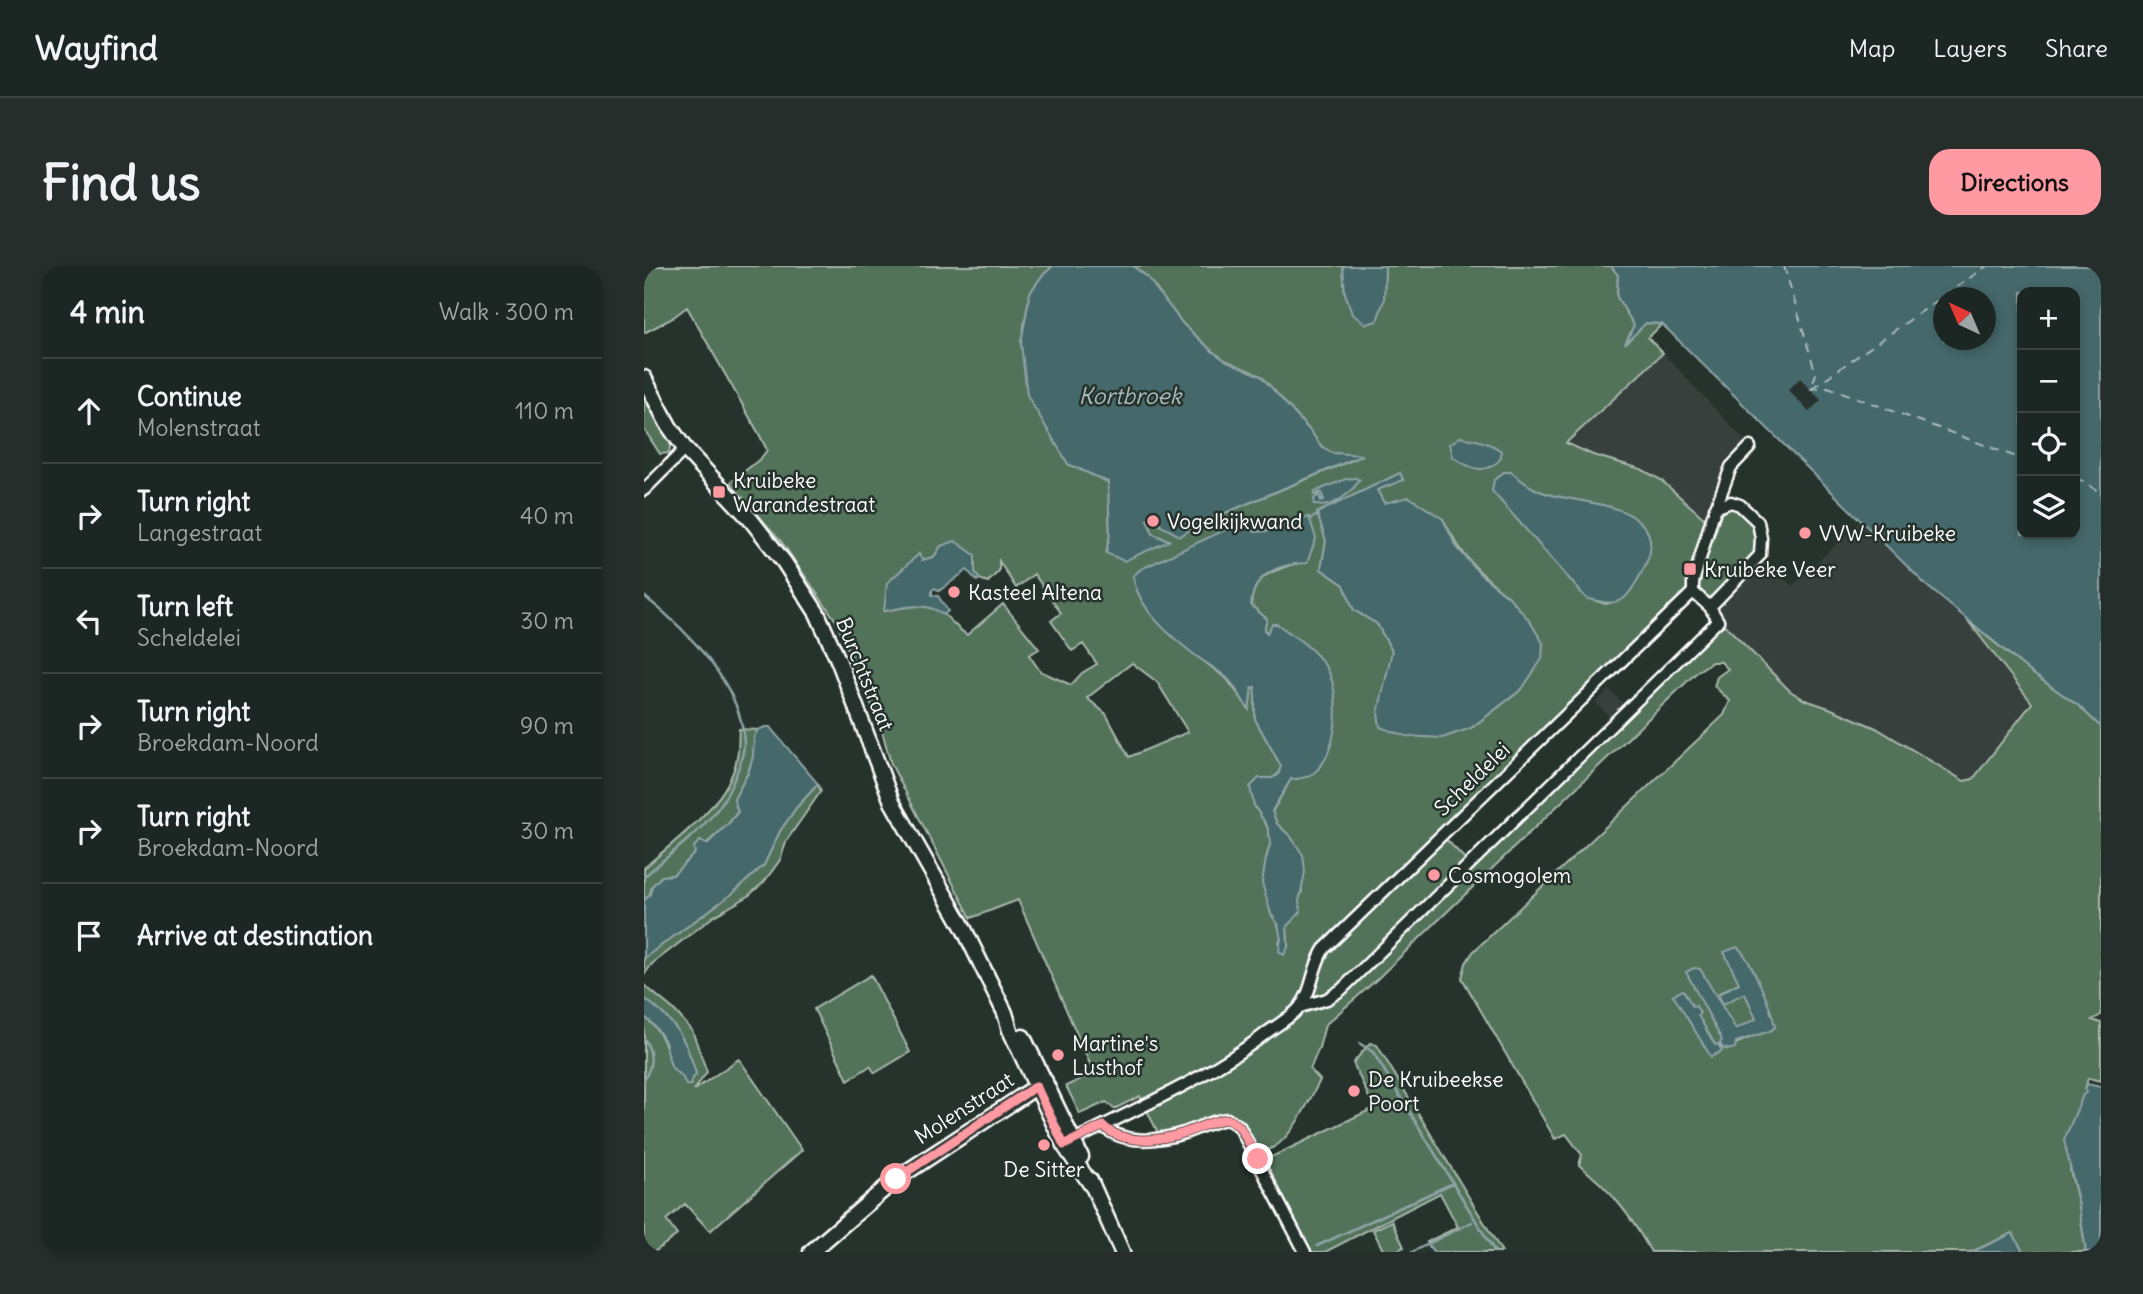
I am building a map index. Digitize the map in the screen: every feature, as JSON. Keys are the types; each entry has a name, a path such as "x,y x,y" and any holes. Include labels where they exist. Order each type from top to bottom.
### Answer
{"main road":[{"name":"Burchtstraat","path":"644,379 668,426 685,449 751,520 784,562 817,613 839,662 892,802 963,927 1005,1013 1010,1030 1041,1084 1122,1252"},
{"name":"Molenstraat","path":"811,1252 896,1179 1041,1084"}],"street":[{"path":"1715,508 1731,502 1740,505 1758,522 1761,538 1760,555 1710,607 1693,592 1695,575 1715,508 1731,467 1750,447"},
{"path":"644,490 685,449"},
{"name":"Scheldelei","path":"1300,1007 1324,949 1693,592"},
{"name":"Scheldelei","path":"1069,1143 1226,1061 1253,1044 1300,1007 1327,999 1341,990 1718,621 1710,607"},
{"path":"1103,1126 1115,1135 1130,1139 1168,1137 1227,1119 1239,1126 1305,1252"}],"shaded area":[{"path":"1663,353 1748,444 1718,482 1706,520 1661,480 1641,469 1593,455 1566,443"},
{"path":"1860,522 1968,621 2032,703 1973,779 1964,781 1876,728 1805,700 1790,691 1725,625 1720,604 1766,561 1792,586"},
{"path":"1609,689 1623,703 1609,716 1596,703"}],"green space":[{"path":"644,266 1053,266 1030,293 1021,343 1068,464 1108,482 1110,535 1106,553 1168,540 1153,534 1147,519 1157,515 1160,525 1180,535 1201,523 1362,456 1332,453 1321,446 1261,376 1225,360 1212,351 1183,324 1147,277 1133,266 1343,266 1345,293 1384,300 1385,266 1611,266 1618,275 1617,297 1634,325 1662,324 1648,338 1663,353 1566,443 1593,455 1641,469 1661,480 1706,520 1685,593 1439,832 1473,867 1715,630 1725,625 1790,691 1805,700 1876,728 1964,781 1973,779 2032,703 1968,621 2032,673 2079,706 2101,727 2101,1015 2092,1020 2101,1023 2101,1081 2088,1078 2070,1170 2086,1252 2023,1252 2013,1233 1971,1252 1651,1252 1620,1205 1579,1165 1582,1155 1566,1134 1555,1139 1462,978 1466,963 1473,952 1724,715 1730,701 1714,686 1717,677 1728,669 1721,662 1712,662 1698,671 1374,982 1325,1025 1310,1069 1320,1080 1293,1128 1273,1148 1263,1150 1253,1145 1239,1122 1225,1114 1159,1135 1140,1096 1114,1109 1106,1102 1080,1114 1066,1086 1094,1073 1018,900 971,918 891,764 881,727 836,621 781,541 730,483 767,450 759,434 687,307 644,333","holes":["1511,472 1542,492 1624,513 1647,531 1650,539 1647,557 1623,599 1606,604 1586,598 1493,491","1400,473 1403,480 1377,490 1384,504 1443,519 1471,562 1509,597 1522,689 1471,728 1387,680 1392,651 1377,624 1354,610 1344,585 1321,569 1326,541 1317,513","1359,480 1345,494 1334,499 1314,503 1317,496 1324,500 1321,492","1309,517 1294,564 1264,577 1255,588 1251,605 1267,619 1264,630 1267,633 1297,779 1291,779 1272,812 1277,824 1291,837 1302,892 1287,926 1288,947 1279,943 1281,938 1278,924 1271,914 1266,859 1271,841 1267,826 1254,805 1259,778 1273,778 1281,766 1255,719 1255,687 1252,687 1249,709 1227,679 1166,630 1245,520 1254,532 1269,531","941,546 975,572 979,579 988,582 999,571 999,561 1016,588 1034,574 1061,613 1051,621 1072,651 1083,644 1097,664 1082,673 1071,685 1040,671 1029,655 1039,649 1003,604 967,635 934,609 913,606 884,611 919,555 922,560 934,557","1132,663 1157,682 1188,732 1129,757 1106,714 1087,698","1700,970 1735,1030 1757,1019 1745,993 1719,993 1739,983 1775,1027 1726,1048","1683,991 1715,1045 1673,995"]},
{"path":"644,399 671,441 669,453 660,454 644,429"},
{"path":"1730,507 1739,508 1750,516 1755,529 1757,551 1710,600 1697,587 1722,512"},
{"path":"739,729 758,730 750,768 734,799 738,811 706,844 699,842 694,847 696,853 673,875 662,876 652,886 644,901 644,868 700,819 724,790 737,757"},
{"path":"818,784 821,791 787,840 780,860 764,882 747,897 714,916 652,964 644,975 644,958 733,893 764,865 780,831"},
{"path":"871,975 910,1052 875,1073 870,1066 848,1080 814,1009"},
{"path":"644,985 673,1009 692,1030 707,1072 694,1090 739,1059 802,1150 710,1231 685,1204 666,1220 677,1235 654,1252 644,1252 644,1016 662,1038 673,1068 692,1079 696,1074 688,1049 678,1031 644,998"},
{"path":"1370,1043 1377,1045 1502,1252 1433,1252 1427,1242 1458,1227 1440,1193 1325,1252 1311,1252 1265,1160 1374,1108 1353,1063"},
{"path":"1392,1221 1404,1247 1394,1252 1384,1252 1373,1230"}],"water":[{"name":"Kortbroek","path":"1053,266 1133,266 1147,277 1183,324 1212,351 1225,360 1261,376 1321,446 1332,453 1363,455 1201,523 1180,536 1160,525 1157,515 1147,520 1153,534 1169,541 1124,561 1106,553 1110,535 1108,482 1068,464 1027,395 1021,343 1030,293"},
{"path":"1343,266 1385,266 1384,300 1377,321 1366,324 1352,314 1345,293"},
{"path":"1611,266 2101,266 2101,727 2079,706 2032,673 1927,586 1662,324 1646,323 1625,344 1634,325 1617,297 1618,275"},
{"path":"1460,437 1492,445 1501,451 1501,458 1483,469 1465,464 1453,457 1450,444"},
{"path":"1504,472 1511,472 1543,492 1615,508 1639,521 1648,533 1650,552 1627,596 1610,603 1586,598 1492,491 1494,480"},
{"path":"1400,473 1403,480 1377,490 1384,503 1409,497 1443,519 1456,546 1480,574 1509,597 1529,620 1543,643 1542,659 1522,689 1471,728 1442,738 1406,736 1380,727 1378,713 1392,651 1377,624 1354,610 1344,585 1321,569 1326,541 1317,513"},
{"path":"1346,479 1359,480 1356,485 1340,500 1327,505 1314,504 1314,499 1319,495 1321,501 1324,500 1321,492 1314,495 1314,492"},
{"path":"1309,517 1316,538 1307,563 1277,569 1262,578 1253,594 1251,605 1267,619 1264,630 1267,633 1272,624 1277,624 1316,654 1331,678 1336,707 1333,739 1321,766 1312,774 1291,779 1272,811 1277,824 1291,837 1303,855 1305,872 1299,901 1301,912 1287,926 1288,947 1284,955 1279,951 1281,938 1278,924 1271,914 1262,883 1271,841 1267,826 1254,805 1250,787 1259,778 1278,775 1281,766 1255,719 1255,687 1252,687 1249,710 1227,678 1186,648 1148,611 1141,600 1133,576 1141,569 1246,520 1255,532 1269,531"},
{"path":"955,541 975,555 975,572 979,579 977,581 967,570 939,591 935,588 932,590 932,595 938,596 948,611 944,615 923,607 884,611 887,583 919,554 922,560 934,557 941,546"},
{"path":"770,727 818,784 780,831 764,865 733,893 644,958 644,901 652,886 662,876 673,875 695,853 694,847 700,841 707,844 738,812 734,799 748,773 753,757 754,736 758,730"},
{"path":"1737,947 1760,984 1775,1027 1736,1042 1735,1048 1727,1050 1723,1049 1720,1043 1722,1040 1686,972 1694,968 1700,969 1736,1029 1756,1019 1745,993 1723,1004 1718,994 1739,983 1724,952"},
{"path":"1683,990 1693,1007 1696,1006 1700,1013 1698,1015 1715,1045 1718,1044 1722,1051 1711,1057 1673,995"},
{"path":"644,998 672,1023 683,1039 696,1074 691,1085 686,1085 682,1076 673,1069 663,1038 644,1016"},
{"path":"2087,1084 2101,1087 2101,1252 2086,1252 2064,1140 2083,1095 2087,1092"},
{"path":"2013,1233 2023,1252 1972,1252"}],"pier":[{"path":"1800,378 1821,400 1809,412 1788,390"}],"waterway":[{"path":"1310,519 1318,515"},
{"path":"644,596 694,642 723,680 734,701 744,743 735,776 719,807 693,835 644,877"},
{"path":"644,1038 651,1059 644,1080"},
{"path":"1359,1043 1373,1052 1495,1252"},
{"path":"1317,1246 1453,1183"},
{"path":"1412,1252 1472,1222"},
{"path":"1428,1244 1433,1252"}],"ferry route":[{"path":"1784,266 1816,374 1811,388"},
{"path":"1812,388 1987,266"},
{"path":"1810,389 1828,387 2017,457"},
{"path":"2080,480 2101,494"}],"place":[{"name":"Kruibeke Warandestraat","path":"719,492"},
{"name":"Vogelkijkwand","path":"1153,521"},
{"name":"VVW-Kruibeke","path":"1805,533"},
{"name":"Kruibeke Veer","path":"1690,569"},
{"name":"Kasteel Altena","path":"954,592"},
{"name":"Cosmogolem","path":"1434,875"},
{"name":"Martine's Lusthof","path":"1058,1055"},
{"name":"De Kruibeekse Poort","path":"1354,1091"},
{"name":"De Sitter","path":"1044,1145"}],"route":[{"path":"896,1179 1036,1086 1064,1145 1103,1126 1122,1138 1162,1138 1227,1119 1239,1126 1258,1159"}]}
